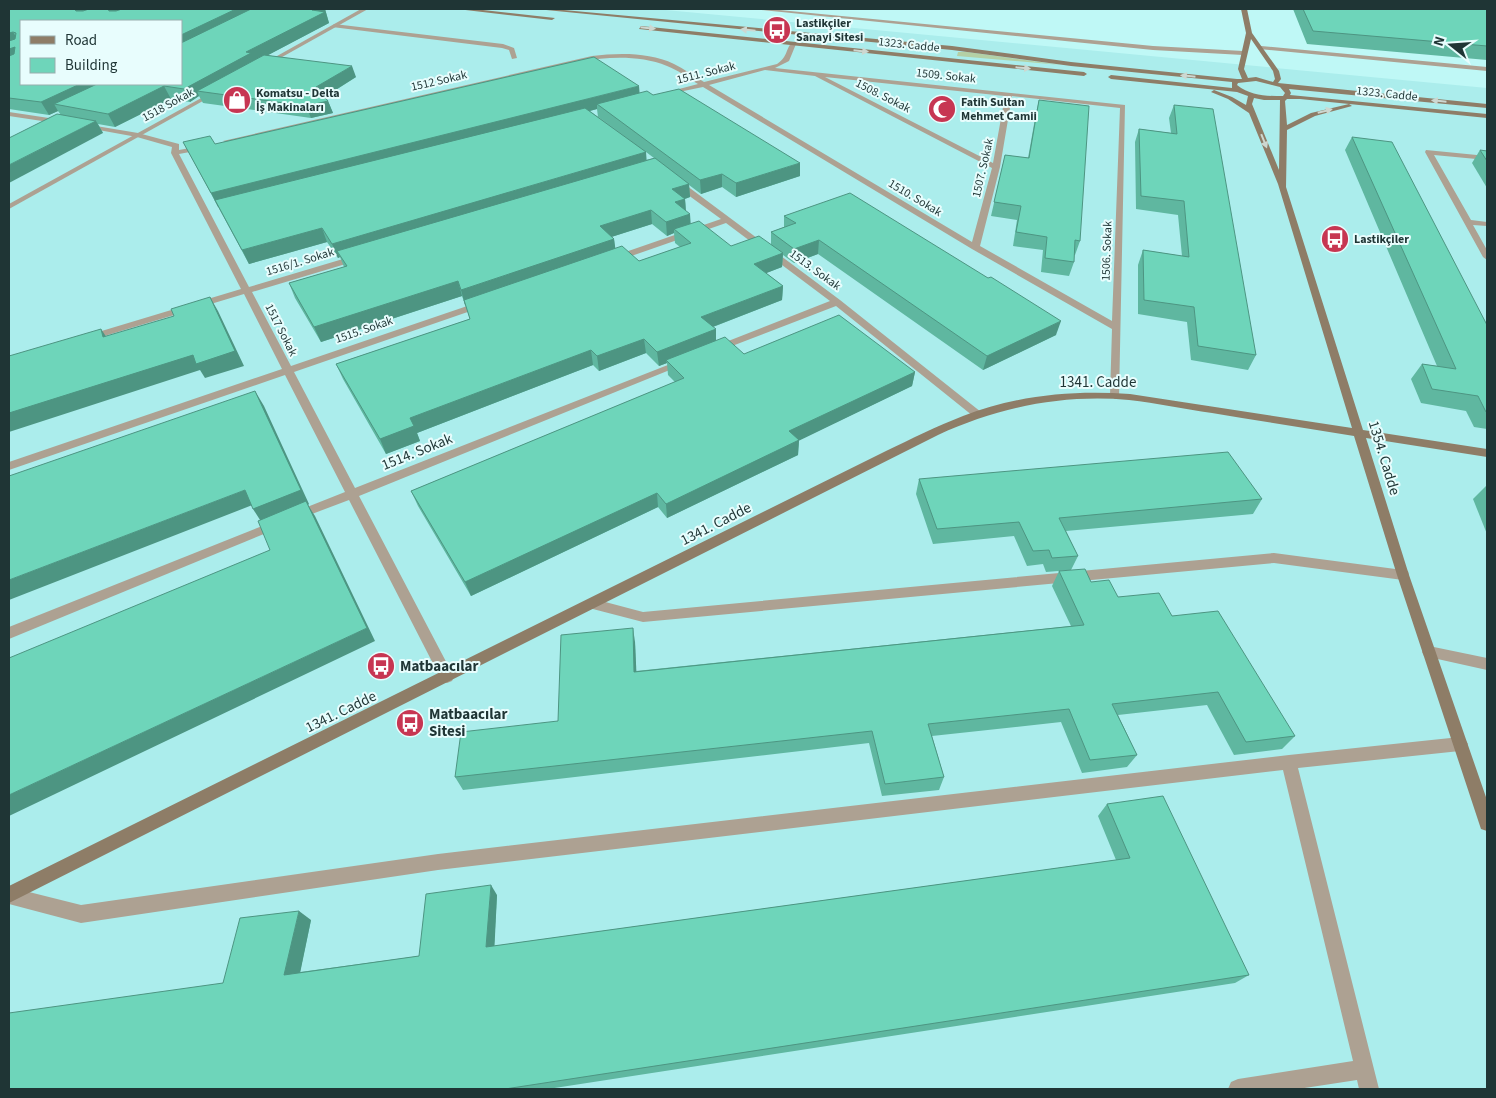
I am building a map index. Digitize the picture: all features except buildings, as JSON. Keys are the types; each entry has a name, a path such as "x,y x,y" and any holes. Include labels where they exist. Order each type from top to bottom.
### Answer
{"main road":[{"path":"460,9 558,19"},
{"path":"539,9 799,35 887,41 1081,65 1237,81 1245,79 1275,83 1282,86 1487,106"},
{"path":"1244,9 1249,33 1241,70 1245,79"},
{"name":"1323. Cadde","path":"636,27 1090,75"},
{"path":"1249,33 1276,71 1278,79 1275,83"},
{"path":"793,44 799,35"},
{"path":"878,53 890,49 892,45 887,41"},
{"path":"946,60 952,48"},
{"path":"1099,76 1237,90 1251,96 1249,104 1282,187"},
{"path":"1237,81 1234,86 1237,90"},
{"name":"1354. Cadde","path":"1282,86 1288,93 1282,101 1284,129 1282,187 1403,575 1487,823"},
{"path":"1195,87 1230,98 1252,112"},
{"name":"1323. Cadde","path":"1251,96 1270,98 1284,96 1487,116"},
{"path":"1284,129 1313,114 1337,108 1370,104"},
{"name":"1341. Cadde","path":"9,896 890,454 977,414 1039,399 1085,395 1148,398 1487,453"}],"street":[{"path":"258,69 365,9"},
{"path":"754,9 1169,50 1244,53"},
{"path":"334,26 503,46 512,49 514,58"},
{"name":"1511. Sokak","path":"659,96 779,65 786,60 793,44"},
{"path":"1261,48 1487,69"},
{"name":"1512 Sokak","path":"223,142 593,57 661,61 704,85"},
{"name":"1509. Sokak","path":"767,69 1123,106"},
{"name":"1508. Sokak","path":"812,73 996,167"},
{"name":"1510. Sokak","path":"704,85 974,247 1117,328"},
{"name":"1518 Sokak","path":"9,207 224,88"},
{"name":"1507. Sokak","path":"974,247 996,167 1009,94"},
{"name":"1506. Sokak","path":"1115,396 1123,106"},
{"path":"33,128 65,112"},
{"name":"1517 Sokak","path":"9,114 138,135 176,146 175,153 211,212 246,291 447,677"},
{"path":"175,153 214,144"},
{"path":"1487,158 1429,152 1487,257"},
{"name":"1513. Sokak","path":"671,179 838,302 977,414"},
{"path":"606,262 727,220"},
{"path":"1468,222 1487,224"},
{"name":"1516/1. Sokak","path":"75,342 370,254"},
{"name":"1515. Sokak","path":"9,466 493,300"},
{"path":"709,352 838,302"},
{"name":"1514. Sokak","path":"9,633 351,494 691,360"},
{"path":"594,604 643,617 1274,558 1403,575"},
{"path":"1429,652 1487,664"},
{"path":"9,896 81,914 438,862 1289,762 1460,744"},
{"path":"1289,762 1369,1089"},
{"path":"1238,1089 1364,1069"}],"shaded area":[{"path":"9,9 655,9 1487,88 1487,1089 9,1089"}],"green space":[{"path":"958,52 967,52 1061,65 957,56"}],"place":[{"name":"Lastikçiler Sanayi Sitesi","path":"777,30"},
{"name":"Komatsu - Delta İş Makinaları","path":"237,100"},
{"name":"Fatih Sultan Mehmet Camii","path":"942,109"},
{"name":"Lastikçiler","path":"1335,239"},
{"name":"Matbaacılar","path":"381,666"},
{"name":"Matbaacılar Sitesi","path":"410,723"}]}
